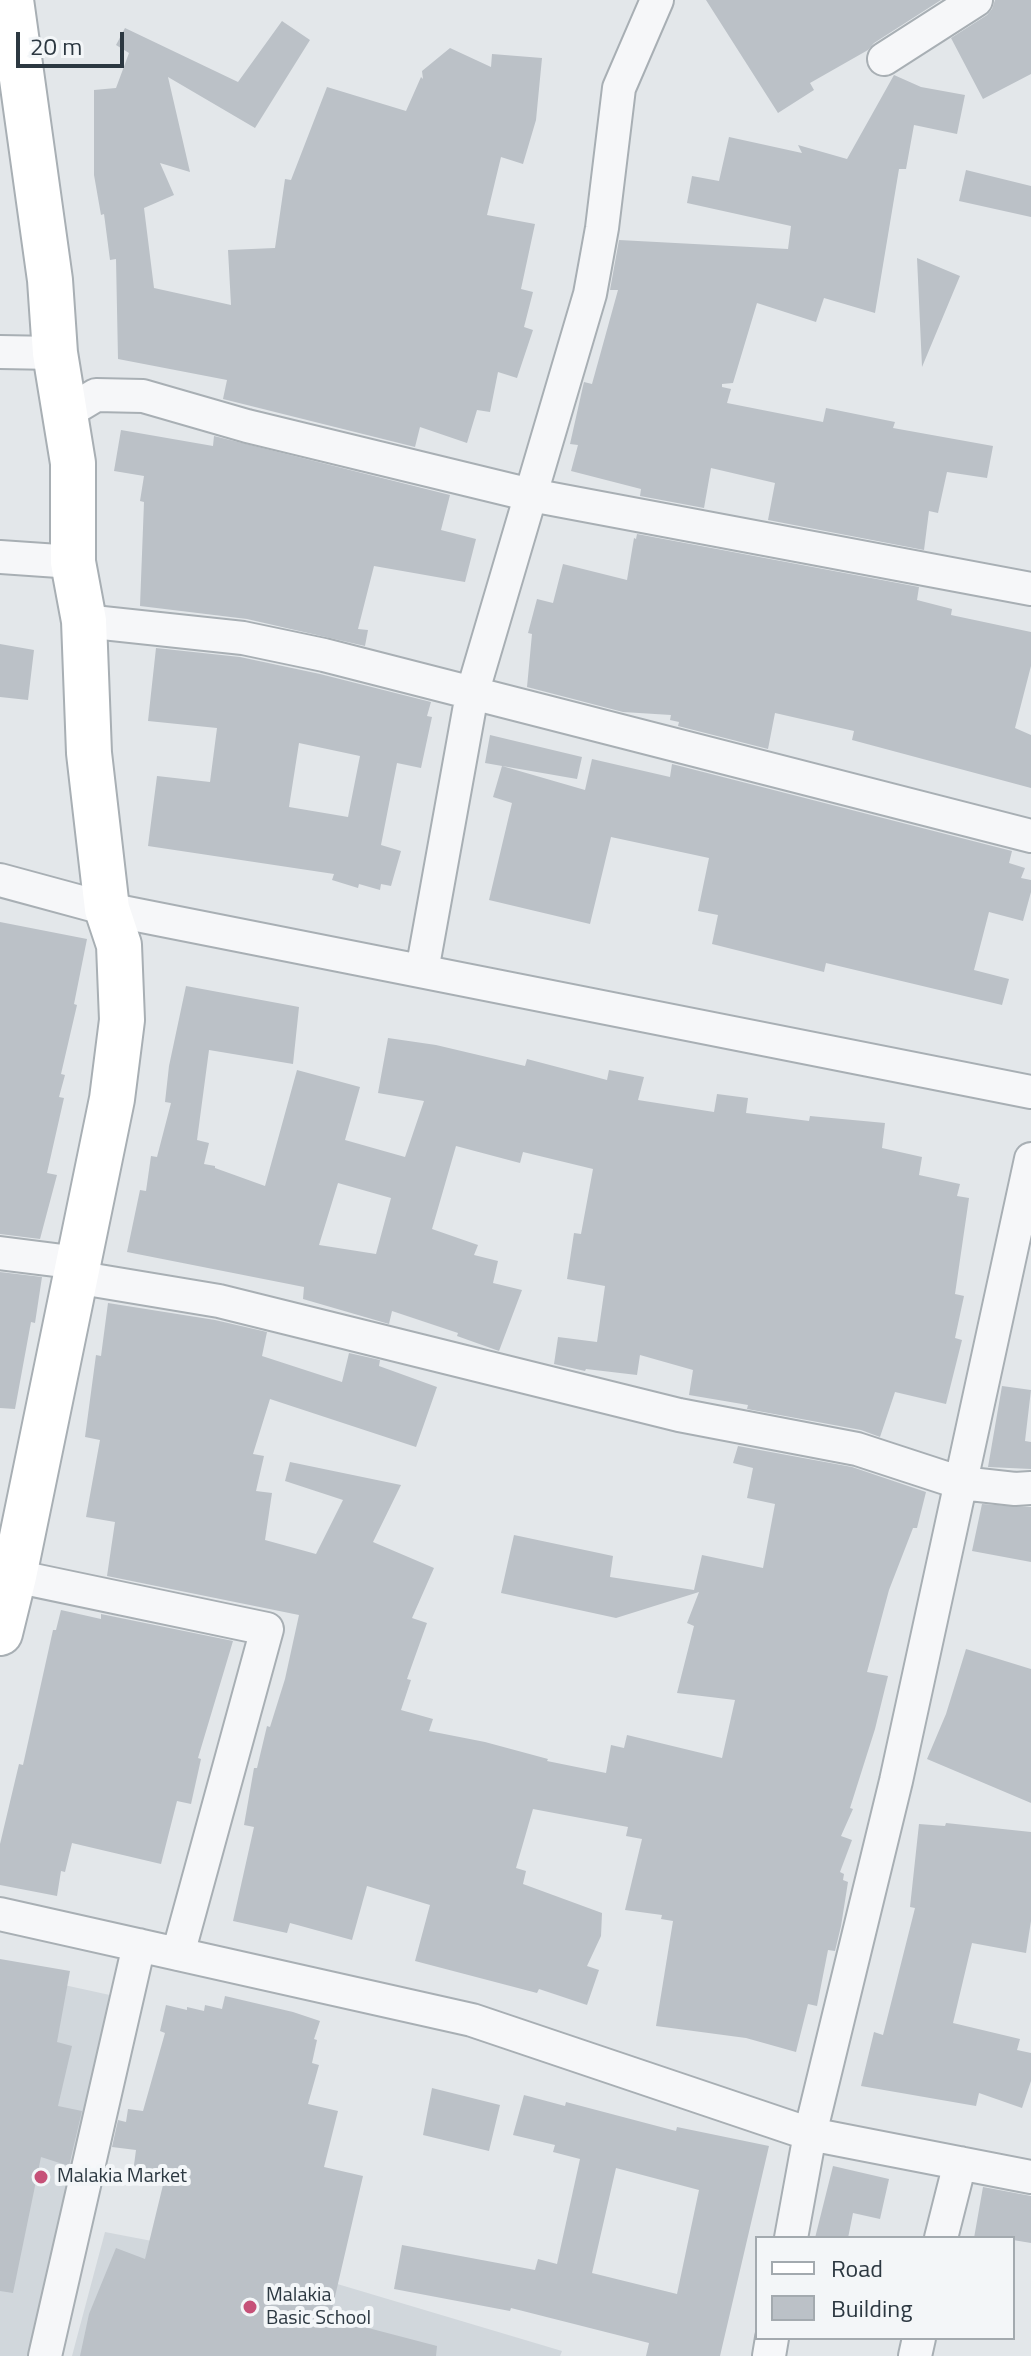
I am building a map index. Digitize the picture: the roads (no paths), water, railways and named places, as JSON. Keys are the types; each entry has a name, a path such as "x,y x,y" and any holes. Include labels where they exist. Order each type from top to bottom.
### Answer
{"street":[{"path":"422,971 472,694 590,294 602,228 619,88 657,0"},
{"path":"884,59 976,0"},
{"path":"0,1633 7,1574 77,1270 112,1099 122,1020 119,945 107,909 89,753 84,621 73,562 73,463 55,353 50,280 9,29"},
{"path":"0,352 55,353"},
{"path":"66,413 96,395 143,396 247,426 531,495 941,575 1031,589"},
{"path":"0,557 73,562"},
{"path":"84,621 243,638 324,655 1031,836"},
{"path":"0,880 107,909 1031,1092"},
{"path":"791,2236 810,2134 896,1781 1031,1159"},
{"path":"0,1253 219,1301 679,1415 857,1449 961,1483 1031,1488"},
{"path":"7,1574 267,1629 178,1954"},
{"path":"0,1914 472,2020 810,2134 1031,2177"},
{"path":"45,2356 139,1945"},
{"path":"942,2236 960,2163"}],"place":[{"name":"Malakia Market","path":"41,2177"},
{"name":"Malakia Basic School","path":"250,2307"}]}
